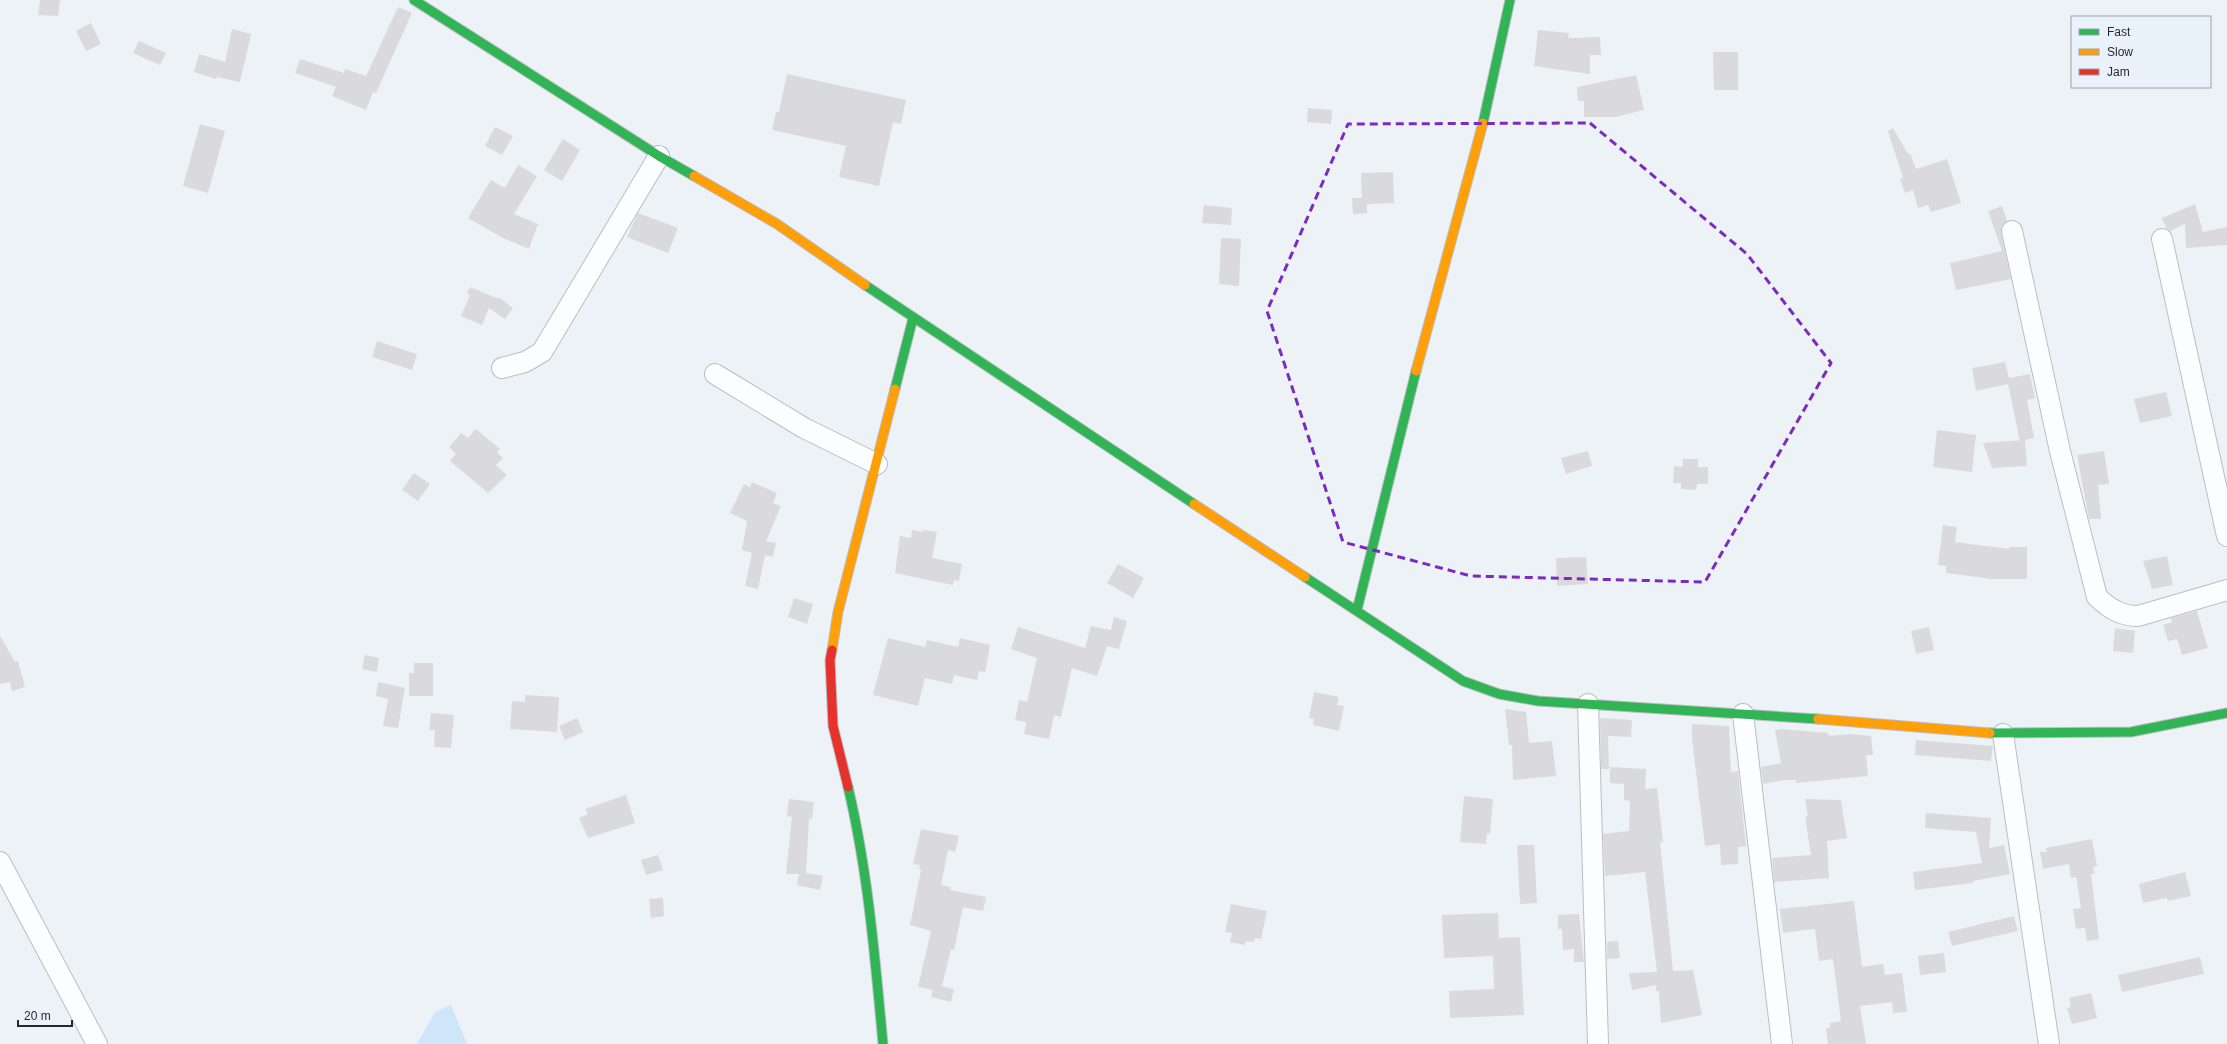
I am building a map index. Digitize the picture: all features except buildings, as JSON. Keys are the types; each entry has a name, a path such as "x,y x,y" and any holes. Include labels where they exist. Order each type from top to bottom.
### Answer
{"street":[{"path":"414,0 659,156 777,224 913,318 1463,680 1484,691 1508,698 2003,734 2131,732 2227,713"},
{"path":"1357,610 1400,427 1504,36 1510,0"},
{"path":"502,368 525,362 542,352 659,156"},
{"path":"2012,231 2060,451 2097,597 2109,608 2126,616 2138,616 2227,590"},
{"path":"2162,239 2227,536"},
{"path":"883,1044 876,956 856,821 833,726 830,660 838,612 877,464 913,318"},
{"path":"715,374 804,428 877,464"},
{"path":"1588,704 1598,1044"},
{"path":"1743,714 1782,1044"},
{"path":"2003,734 2049,1044"},
{"path":"0,862 97,1044"}],"highlighted area":[{"path":"1590,123 1747,254 1831,363 1705,582 1471,576 1343,542 1267,311 1348,124"}],"shaded area":[{"path":"451,1005 467,1044 417,1044 435,1012"}],"traffic: fast":[{"path":"414,0 659,156 694,176"},
{"path":"1483,123 1510,0"},
{"path":"865,285 1194,504"},
{"path":"895,389 913,318"},
{"path":"1357,610 1416,371"},
{"path":"1305,577 1463,681 1499,694 1538,701 1818,719"},
{"path":"1990,733 2131,732 2227,713"},
{"path":"848,787 866,883 874,947 883,1044"}],"traffic: slow":[{"path":"1416,371 1483,123"},
{"path":"694,176 777,224 865,285"},
{"path":"832,650 838,612 895,389"},
{"path":"1194,504 1305,577"},
{"path":"1818,719 1990,733"}],"traffic: jam":[{"path":"832,650 830,660 833,726 848,787"}]}
